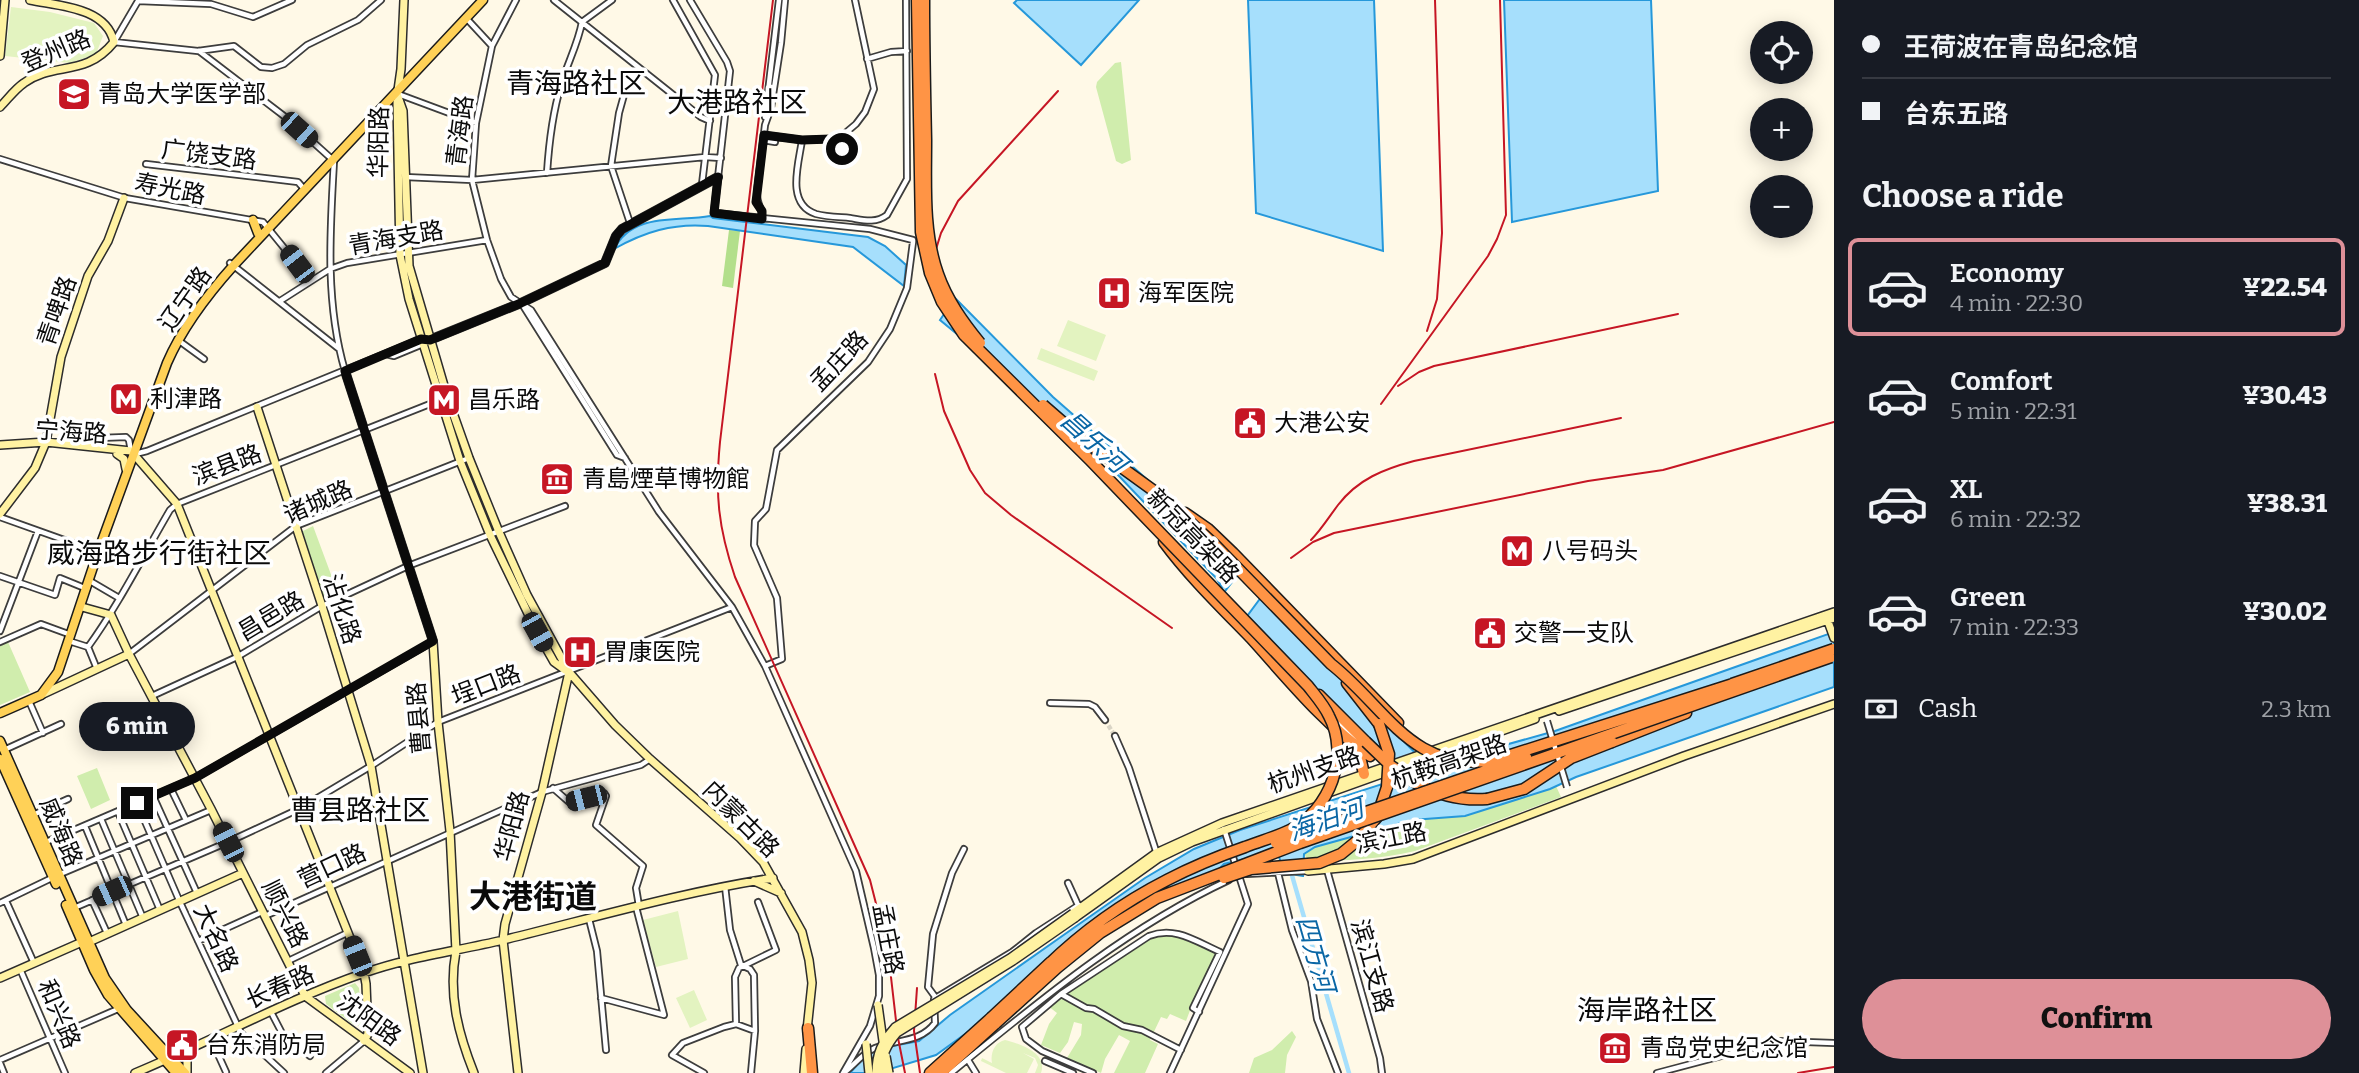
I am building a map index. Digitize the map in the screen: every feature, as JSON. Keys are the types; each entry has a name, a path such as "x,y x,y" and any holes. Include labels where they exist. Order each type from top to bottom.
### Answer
{"highway":[{"name":"新冠高架路","path":"917,0 921,232 937,291 964,335 1308,686"},
{"name":"新冠高架路","path":"924,0 927,203 931,250 939,276 964,324 987,351 1042,404 1081,438 1161,496 1214,544 1331,664"},
{"path":"1161,496 1208,529 1425,753"},
{"path":"1152,524 1181,565 1340,732 1370,756"},
{"name":"杭鞍高架路","path":"930,1073 1047,967 1095,928 1151,892 1222,861 1834,649"},
{"path":"1308,686 1390,765 1416,783 1428,790 1458,799 1487,799 1524,789 1580,753 1834,656"},
{"name":"杭鞍高架路","path":"941,1073 1058,967 1100,933 1157,898 1300,842 1834,656"},
{"path":"1331,664 1410,740 1440,757 1462,762 1494,760 1736,683"},
{"path":"996,1023 1102,937 1154,904 1251,869 1319,863 1341,853 1363,835 1377,817 1383,802 1389,775 1389,754 1379,724 1372,713 1331,664"},
{"path":"1047,967 1089,928 1149,889 1197,865 1292,830 1314,811 1335,778 1338,752 1330,717 1308,686"},
{"path":"1350,742 1361,761 1364,774"},
{"path":"808,1028 812,1073"}],"main road":[{"name":"辽宁路","path":"70,637 97,552 174,338 199,300 478,0"},
{"name":"辽宁路","path":"332,159 397,94 483,0"},
{"path":"253,220 258,233"},
{"name":"辽宁路","path":"97,552 132,453 178,340 202,302 232,264 258,233 268,227"},
{"name":"辽宁路","path":"41,692 56,670 82,607 87,586"},
{"path":"0,713 41,692"},
{"path":"0,707 41,692"},
{"name":"威海路","path":"0,741 2,755 86,942 113,992 168,1059 176,1073"},
{"name":"威海路","path":"2,755 33,815 56,876 73,908 100,981 118,1009 168,1059 186,1073"}],"street":[{"path":"0,56 5,0"},
{"name":"登州路","path":"0,107 24,82 91,62 104,54 114,41 111,30 94,16 30,0"},
{"path":"292,0 253,17 211,4 138,1 114,41 198,51 234,46 261,67 272,68 284,64 307,45 358,20 380,0"},
{"name":"华阳路","path":"404,0 400,84 397,94 403,254 409,299 443,398 460,461 490,535 548,652 554,662 569,673"},
{"name":"青海路","path":"516,0 492,46 476,123 472,180 487,240 501,279 511,297 521,303"},
{"path":"554,0 642,71 710,121"},
{"path":"547,173 549,130 582,22 612,0"},
{"path":"673,0 713,69 715,81 702,184"},
{"path":"326,1073 364,1041 368,1034 363,973 177,504 132,453 521,303 605,263 616,236 630,223 718,177 730,71 690,0"},
{"path":"762,219 762,211 756,202 765,125 771,108 782,0"},
{"path":"763,138 831,139 843,135 856,124 872,100 874,89 855,0"},
{"path":"802,140 796,189 797,196 806,208 820,215 869,221 882,219 887,215 907,179 906,0"},
{"path":"466,19 492,46"},
{"path":"198,51 284,116 332,159"},
{"path":"867,59 906,51"},
{"path":"630,223 611,166 624,95 642,71"},
{"path":"397,94 476,123"},
{"path":"763,138 775,142"},
{"path":"831,139 832,143 842,149"},
{"path":"401,177 472,180 705,157 721,158"},
{"name":"寿光路","path":"0,159 124,198 263,222 268,227"},
{"name":"曹县路","path":"332,159 330,269 338,348 433,641 438,722 450,831 456,951 453,966 453,1008 474,1073"},
{"name":"广饶支路","path":"146,164 298,182 304,189"},
{"name":"孟庄路","path":"718,177 714,213 870,229 905,237 913,242 907,288 890,329 868,362 777,450 766,509 755,521 754,545 776,598 780,623 782,659 765,666"},
{"name":"青啤路","path":"0,516 35,468 45,444 61,357 88,276 108,241 124,198"},
{"path":"268,227 311,281"},
{"name":"青海支路","path":"280,301 330,269 346,263 487,240"},
{"path":"232,264 338,348"},
{"name":"孟庄路","path":"521,303 617,455 625,459 659,512 732,607 765,666 856,871 879,975 878,1005 870,1026"},
{"path":"178,340 204,359"},
{"name":"华阳路","path":"443,398 527,595 569,673 542,792 505,924 503,940 518,1073"},
{"name":"滨县路","path":"88,648 111,615 170,510 177,504 443,398"},
{"name":"沾化路","path":"257,407 371,766 422,1073"},
{"name":"宁海路","path":"99,438 126,437 132,453"},
{"name":"宁海路","path":"45,444 117,454 132,453"},
{"name":"宁海路","path":"0,447 45,444 132,453"},
{"path":"117,454 124,459 126,469"},
{"name":"诸城路","path":"129,654 296,526 468,458"},
{"name":"昌邑路","path":"151,696 237,657 322,606 408,566 565,506"},
{"path":"0,516 97,552"},
{"path":"0,631 38,531"},
{"path":"103,540 139,561"},
{"path":"0,576 55,595 61,578 119,598"},
{"path":"82,607 111,615"},
{"name":"埕口路","path":"73,908 299,809 438,722 732,607"},
{"name":"顺兴路","path":"111,615 305,996"},
{"path":"1830,616 1834,638"},
{"name":"杭州支路","path":"1425,753 1546,719 1830,616"},
{"name":"杭州支路","path":"1224,829 1425,753 1830,616"},
{"path":"1245,623 1385,769"},
{"path":"0,642 41,624 88,648 97,669"},
{"path":"45,843 195,778 433,641"},
{"path":"41,692 129,654"},
{"name":"内蒙古路","path":"569,673 615,725 650,759 740,838 763,862 782,894 802,932 812,983 804,1073"},
{"path":"29,700 43,733"},
{"path":"1050,703 1089,704 1095,707 1105,720"},
{"name":"滨江路","path":"951,1073 1034,1006 1148,924 1239,873 1284,873 1413,859 1684,756 1834,704"},
{"path":"1546,719 1567,787 1573,798"},
{"path":"2,755 61,724"},
{"path":"1115,736 1129,768 1157,855"},
{"name":"营口路","path":"198,941 330,887 542,792 641,765 650,759"},
{"name":"杭州支路","path":"876,1073 876,1059 883,1041 895,1027 1074,916 1092,899 1157,855 1364,774 1385,769"},
{"path":"552,788 569,802 604,793 606,796 596,825 643,866 636,888 638,907 664,1015 601,998"},
{"path":"171,789 186,820"},
{"path":"153,796 197,893"},
{"path":"33,815 68,799"},
{"name":"大名路","path":"137,803 179,901 241,1033 284,1073"},
{"path":"3,902 56,876 211,809"},
{"path":"118,811 160,909"},
{"path":"101,819 143,917"},
{"path":"85,826 126,924"},
{"path":"1170,1073 1248,904 1224,829"},
{"path":"936,998 928,987 933,934 952,873 964,849"},
{"name":"杭州支路","path":"882,1073 886,1046 897,1032 1013,961 1157,855"},
{"name":"滨江支路","path":"1327,869 1382,1073"},
{"path":"0,978 242,873"},
{"path":"1278,873 1292,930 1311,981 1317,1019 1338,1073"},
{"name":"长春路","path":"135,1073 305,996 363,973 725,885 772,878"},
{"path":"754,881 782,894"},
{"path":"1068,883 1078,905"},
{"path":"725,885 730,930 741,965 750,969 754,975 755,1031 751,1073"},
{"path":"843,1073 878,1047 921,1036 935,1023 933,1002 936,998 1012,952 1078,905 1092,899"},
{"path":"92,900 106,933"},
{"name":"和兴路","path":"3,902 34,963"},
{"path":"736,1024 735,977 741,965 776,950 758,902"},
{"path":"589,919 597,951 606,1050"},
{"path":"1093,1073 1042,1051 1026,1039 1022,1027 1061,994 1149,936 1163,931 1176,933 1220,952 1193,1008 1199,1012"},
{"path":"287,962 347,933"},
{"name":"和兴路","path":"20,969 65,1073"},
{"path":"1061,994 1123,1026 1142,1030 1181,1050"},
{"name":"沈阳路","path":"305,996 410,1073"},
{"path":"878,1005 889,1073"},
{"path":"4,1073 0,1062 118,1009"},
{"path":"271,1012 283,1035 310,1056"},
{"path":"704,1073 672,1055 684,1042 724,1027 736,1024 755,1031"},
{"path":"843,1073 870,1026"},
{"path":"869,1073 866,1044 870,1026"},
{"path":"211,1039 226,1072"},
{"path":"1657,1073 1778,1041 1834,1043"},
{"path":"186,1073 187,1050"},
{"path":"968,1060 976,1073"},
{"path":"1045,1061 1062,1071 1073,1073"}],"green space":[{"path":"11,7 50,12 94,23 103,36 96,54 70,63 5,56"},
{"path":"1121,62 1131,160 1122,164 1116,161 1096,87 1097,82 1115,63"},
{"path":"729,230 740,231 733,288 722,286"},
{"path":"1068,320 1106,335 1096,361 1057,346"},
{"path":"1041,348 1098,371 1094,381 1037,359"},
{"path":"313,526 336,588 343,585 345,591 325,600 322,599 301,532"},
{"path":"8,642 30,692 0,705 0,646"},
{"path":"97,768 110,800 91,809 77,776"},
{"path":"1556,786 1561,797 1415,851 1335,861 1309,861 1304,854 1315,847 1390,825 1431,817 1465,816"},
{"path":"678,911 688,959 656,967 643,920"},
{"path":"1163,931 1176,933 1219,952 1197,1006 1192,1005 1186,1021 1170,1014 1167,1019 1161,1017 1150,1040 1158,1044 1145,1073 1114,1073 1130,1041 1119,1035 1105,1059 1101,1073 1067,1058 1081,1035 1082,1024 1074,1022 1068,1042 1060,1053 1041,1045 1049,1024 1057,1013 1048,1006 1149,936"},
{"path":"355,983 359,988 361,1026 354,1025 326,1004 325,996"},
{"path":"694,990 707,1020 690,1028 676,998"},
{"path":"1292,1031 1296,1037 1287,1055 1285,1073 1249,1073 1254,1058 1272,1050"},
{"path":"1005,1040 1032,1050 1041,1060 1041,1073 1035,1073 1038,1065 1035,1058 1023,1053 1034,1059 1027,1073 1006,1073 981,1061 982,1058 992,1063 994,1049 998,1043"}],"water":[{"path":"1017,0 1139,0 1081,65 1014,3"},
{"path":"1248,0 1374,0 1383,251 1256,213"},
{"path":"1504,0 1651,0 1658,191 1512,222"},
{"path":"710,216 868,237 885,246 906,265 904,286 853,247 708,226 659,230 614,249 622,237 644,224"},
{"name":"昌乐河","path":"955,298 1053,397 1174,503 1239,573 1222,595 1217,579 1099,455 940,320"},
{"name":"海泊河","path":"1262,596 1429,770 1462,757 1555,731 1834,632 1834,687 1576,777 1550,789 1465,816 1412,820 1315,847 1304,854 1303,876 1285,870 1277,851 1224,864 1218,870 1126,918 936,1055 893,1068 889,1073 850,1073 865,1056 876,1049 919,1041 950,1015 1145,878 1194,849 1240,830 1395,780 1401,773 1384,760 1245,619"}],"waterway":[{"name":"四方河","path":"1291,872 1349,1073"}],"tunnel":[{"path":"1105,720 1115,736"}],"railway":[{"path":"773,0 720,442 719,510 735,577 870,880 888,951 898,1038 905,1073"},
{"path":"1427,331 1437,299 1442,233 1435,0"},
{"path":"1381,404 1488,256 1506,215 1500,0"},
{"path":"933,259 941,233 958,201 1058,91"},
{"path":"1398,386 1434,366 1678,314"},
{"path":"935,374 944,411 970,470 985,493 1011,515 1172,628"},
{"path":"1311,540 1354,488 1392,468 1414,461 1621,418"},
{"path":"1291,558 1313,542 1334,533 1588,481 1663,470 1834,422"},
{"path":"917,988 914,1031 920,1073"},
{"path":"1798,1073 1834,1067"}],"place":[{"name":"青岛大学医学部","path":"74,94"},
{"name":"海军医院","path":"1114,293"},
{"name":"利津路","path":"126,399"},
{"name":"昌乐路","path":"444,400"},
{"name":"大港公安","path":"1250,423"},
{"name":"青島煙草博物館","path":"557,479"},
{"name":"八号码头","path":"1517,551"},
{"name":"交警一支队","path":"1490,633"},
{"name":"胃康医院","path":"580,652"},
{"name":"台东消防局","path":"182,1045"},
{"name":"青岛党史纪念馆","path":"1615,1048"}],"district":[{"name":"青海路社区","path":"576,83"},
{"name":"大港路社区","path":"737,102"},
{"name":"威海路步行街社区","path":"159,553"},
{"name":"曹县路社区","path":"360,810"},
{"name":"大港街道","path":"533,897"},
{"name":"海岸路社区","path":"1647,1010"}],"route":[{"path":"137,803 195,778 433,641 345,371 421,339 430,340 521,303 605,263 616,236 622,229 718,177 714,213 762,219 762,211 756,202 764,135 802,140 831,139 832,143 842,149"}]}
